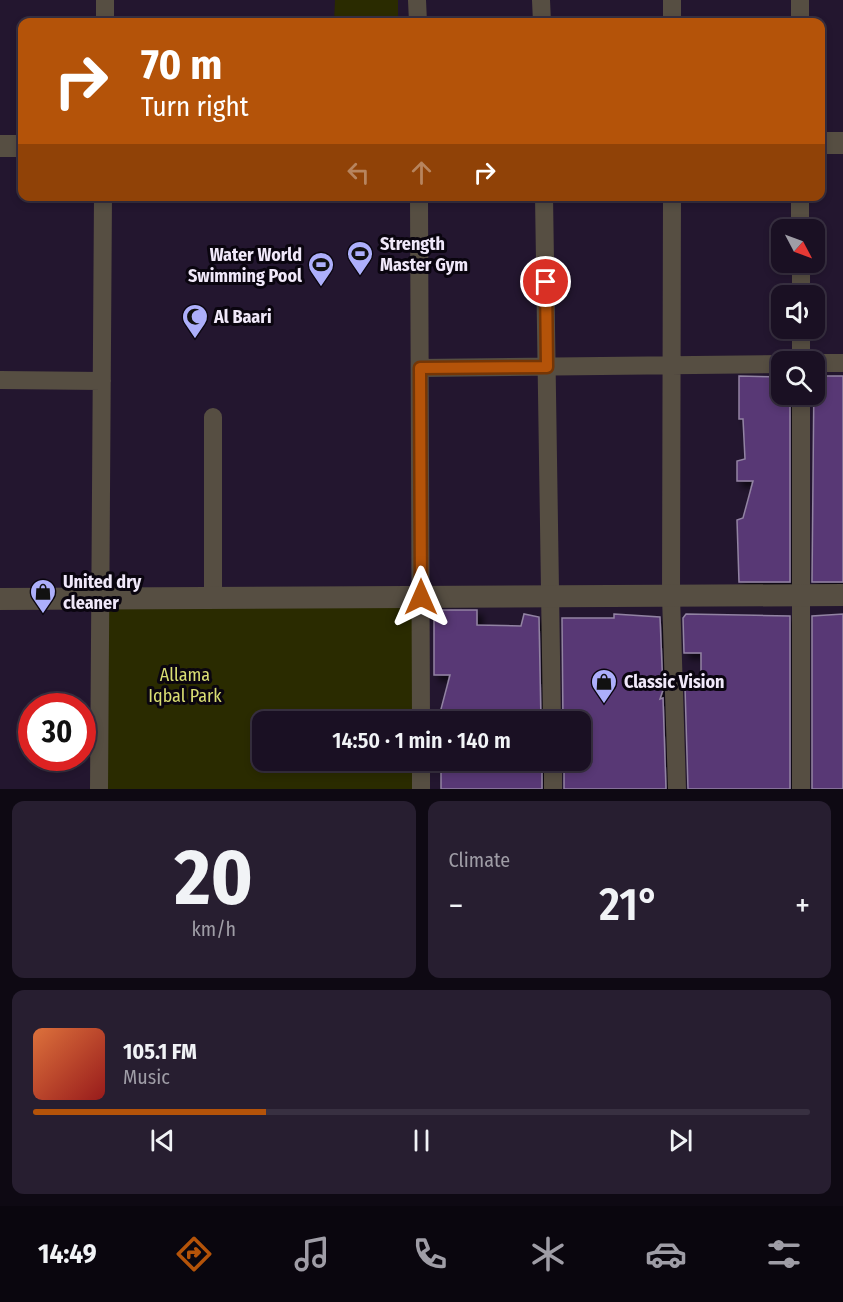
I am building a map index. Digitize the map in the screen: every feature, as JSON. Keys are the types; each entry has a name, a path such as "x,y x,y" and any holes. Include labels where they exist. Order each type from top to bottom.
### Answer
{"street":[{"path":"105,0 105,18"},
{"path":"417,0 418,18"},
{"path":"542,0 542,18"},
{"path":"672,0 672,18"},
{"path":"800,0 800,18"},
{"path":"825,143 843,143"},
{"path":"0,146 18,146"},
{"path":"99,789 103,201"},
{"path":"418,201 421,711"},
{"path":"544,201 552,711"},
{"path":"672,201 671,596 677,789"},
{"path":"800,201 800,219"},
{"path":"825,363 843,363"},
{"path":"420,368 771,364"},
{"path":"0,380 102,381"},
{"path":"801,405 801,789"},
{"path":"213,417 213,598"},
{"path":"0,599 843,595"},
{"path":"421,771 421,789"},
{"path":"553,771 554,789"}],"green space":[{"path":"335,0 398,0 398,18 334,18"},
{"name":"Allama Iqbal Park","path":"421,597 421,711 252,711 252,771 421,771 421,789 99,789 101,599"}],"building":[{"path":"739,376 771,377 771,405 790,405 790,582 739,582 737,520 743,518 753,481 737,481 737,461 745,459 743,419 739,419"},
{"path":"825,376 843,376 843,582 812,582 814,405 825,405"},
{"path":"434,610 477,610 477,625 521,626 524,614 539,617 541,711 441,711 450,675 434,675"},
{"path":"614,614 660,617 663,690 660,699 663,698 666,789 564,789 564,771 591,771 591,711 563,711 562,618 614,618"},
{"path":"686,614 790,616 790,789 688,789 685,687 701,679 701,653 684,653 683,618"},
{"path":"843,614 843,789 812,789 812,616"},
{"path":"441,771 542,771 542,789 441,789"}],"place":[{"name":"Strength Master Gym","path":"360,277"},
{"name":"Water World Swimming Pool","path":"321,288"},
{"name":"Al Baari","path":"195,340"},
{"name":"United dry cleaner","path":"43,615"},
{"name":"Classic Vision","path":"604,705"}],"route":[{"path":"421,597 420,368 547,367 546,282"}]}
